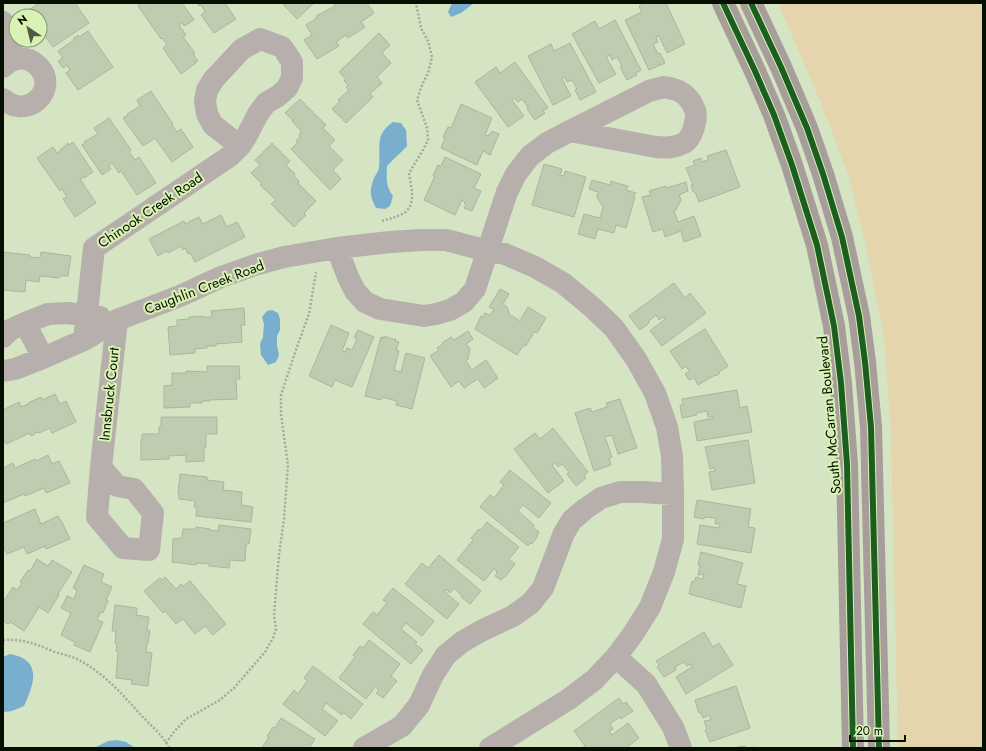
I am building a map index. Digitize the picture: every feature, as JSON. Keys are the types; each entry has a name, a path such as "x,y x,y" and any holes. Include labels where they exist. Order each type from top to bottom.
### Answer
{"main road":[{"name":"South McCarran Boulevard","path":"723,3 755,71 792,165 817,245 834,326 841,383 847,464 853,748"},
{"path":"751,3 781,67 807,128 823,174 842,237 859,316 871,427 879,748"}],"street":[{"path":"3,22 9,63 22,58 30,60 41,69 45,84 44,91 40,98 27,106 19,107 10,105 3,99"},
{"name":"Chinook Creek Road","path":"84,340 94,248 230,156 240,146 266,103 278,96 286,88 292,78 292,62 282,47 260,39 242,49 214,79 207,90 205,101 207,114 213,125 240,146"},
{"path":"327,249 348,277 355,292 365,302 380,309 424,316 450,310 464,302 475,289 507,192 516,174 530,156 547,143 570,131 649,91 664,88 678,90 689,98 695,110 695,123 691,135 685,143 670,148 656,147 570,131"},
{"name":"Caughlin Creek Road","path":"3,371 43,358 84,340 117,320 180,296 221,277 284,257 327,249 390,242 446,240 505,254 562,283 592,307 614,328 636,359 655,393 667,427 672,456 673,539 664,572 650,607 633,634 616,656 594,680 569,699 490,748"},
{"path":"3,337 10,330 48,314 67,313 117,320"},
{"name":"Innsbruck Court","path":"101,467 117,320"},
{"path":"25,323 43,358"},
{"path":"364,748 402,726 419,705 433,675 446,656 462,642 513,616 532,603 543,588 564,533 572,520 585,509 602,498 620,492 673,494"},
{"path":"616,656 646,684 673,727 682,748"}],"path":[{"path":"379,222 401,215 408,210 413,200 409,173 428,140 427,128 417,100 428,73 432,57 428,41 421,28 416,3"},
{"path":"166,743 186,719 220,700 234,688 265,652 276,629 274,615 288,465 283,429 282,395 309,314 316,277 327,249"},
{"path":"3,640 14,639 28,642 75,659 87,665 101,675 125,698 162,736 169,748"}],"shaded area":[{"path":"778,3 983,3 983,748 898,748 891,433 884,337 865,242 848,174 821,103"}],"water":[{"path":"452,3 474,3 461,13 451,17 448,12"},
{"path":"393,122 401,123 406,130 407,146 387,166 388,185 393,196 390,206 385,209 376,208 371,196 371,187 379,168 381,137 387,127"},
{"path":"272,310 278,313 280,319 280,330 277,336 279,355 276,362 268,365 261,355 260,344 263,337 264,324 262,317 267,311"},
{"path":"10,654 20,657 28,662 32,667 33,681 24,706 11,711 3,712 3,657"},
{"path":"117,740 126,742 135,748 94,748 108,741"}],"building":[{"path":"39,3 75,3 89,23 53,47 48,40 48,8 32,8"},
{"path":"142,3 182,3 194,20 184,26 182,23 179,25 186,35 183,37 195,53 193,54 198,61 181,74 163,48 167,45 162,38 161,39 138,6"},
{"path":"197,3 225,3 236,19 214,33 201,15 205,12 201,5 199,6"},
{"path":"282,3 312,3 313,4 297,19"},
{"path":"333,3 367,3 374,13 361,22 365,27 348,38 346,35 336,42 339,46 317,59 304,40 312,35 306,25 317,18 316,16 335,6"},
{"path":"645,3 666,3 685,44 667,53 659,36 656,37 658,42 653,44 665,63 649,70 625,20 642,12 639,6"},
{"path":"615,20 641,70 636,73 637,75 627,80 620,67 622,66 617,57 612,60 610,55 606,57 616,74 599,83 572,34 595,21 599,29"},
{"path":"88,31 113,67 78,90 66,73 70,70 67,65 63,68 58,61 63,58 58,51 74,40 73,39 78,35 79,37"},
{"path":"379,33 390,45 382,53 391,63 377,77 382,83 370,94 373,97 346,123 332,109 340,101 338,100 349,90 346,87 348,85 344,81 346,79 339,72"},
{"path":"570,43 596,92 580,100 575,90 577,89 572,80 567,82 565,77 562,79 571,96 553,105 528,56 551,44 554,51"},
{"path":"515,62 548,108 543,111 545,113 535,120 522,99 518,102 514,98 512,100 524,116 508,127 475,82 496,67 500,73"},
{"path":"151,91 177,132 181,129 193,147 172,162 155,138 143,146 123,118 140,106 137,100"},
{"path":"300,99 326,125 323,128 335,140 329,146 343,160 333,170 341,179 330,190 291,149 298,142 296,141 300,137 299,134 302,132 292,121 293,120 285,113"},
{"path":"461,104 492,118 485,135 488,136 492,131 499,134 490,155 483,151 477,165 441,148 445,138 443,137 448,127 451,128"},
{"path":"109,118 131,150 129,152 135,160 139,157 156,183 137,195 121,171 119,173 112,163 109,166 111,169 102,175 82,145 85,143 84,142 98,134 94,128"},
{"path":"73,142 93,172 80,179 96,203 75,217 63,199 67,197 62,189 60,191 37,158 53,147 57,153 68,143 69,145"},
{"path":"272,143 290,161 286,165 295,174 294,176 299,181 298,183 316,201 304,213 306,215 294,227 271,204 276,200 260,185 262,184 251,173 260,165 255,160"},
{"path":"726,150 740,187 699,202 695,192 693,192 691,185 693,185 686,168 695,165 693,161 701,158 702,162 708,160 707,156"},
{"path":"445,157 481,174 474,188 481,191 472,211 464,208 466,204 462,200 455,215 424,200 435,176 433,176 438,165 441,166"},
{"path":"544,164 562,169 560,175 564,176 565,171 586,177 574,217 532,205"},
{"path":"592,180 610,185 611,181 628,186 626,190 636,193 633,196 635,197 626,228 616,225 614,233 598,229 595,239 578,234 584,214 600,218 603,207 597,197 598,192 589,189"},
{"path":"686,182 688,191 679,195 681,200 674,211 678,222 694,216 701,236 684,242 681,231 665,237 663,229 653,232 642,197 651,195 649,191 666,186 667,188"},
{"path":"221,215 227,227 237,222 245,237 195,262 190,253 188,254 185,248 183,250 181,246 168,253 167,251 158,256 149,239 184,221 185,224 199,217 203,224"},
{"path":"3,252 30,255 30,257 40,258 41,252 71,256 68,276 60,276 59,278 40,276 39,282 26,280 25,292 3,290"},
{"path":"674,283 685,298 690,293 706,313 662,346 650,331 665,319 663,317 659,320 656,315 640,330 629,316"},
{"path":"500,289 509,294 503,304 507,307 509,314 520,321 528,307 546,318 537,333 534,332 526,346 524,345 517,355 475,329 481,316 483,317 485,313 490,315 494,309 489,307"},
{"path":"244,308 245,325 241,325 242,342 216,344 216,346 207,346 207,348 195,349 195,353 170,355 168,327 177,326 177,320 189,319 189,317 212,317 211,311"},
{"path":"331,325 349,333 342,351 345,352 347,348 352,350 357,339 354,337 358,330 374,337 352,387 335,380 332,387 309,376"},
{"path":"705,329 728,366 716,376 715,375 698,385 694,378 689,380 685,374 689,371 686,366 682,369 670,351"},
{"path":"468,331 473,339 466,344 470,349 468,359 466,361 472,370 486,360 498,378 484,388 478,379 464,388 459,381 451,387 430,356 439,350 437,348 443,344 442,343 451,337 454,340"},
{"path":"384,336 396,339 395,341 399,342 396,350 399,351 394,370 401,372 406,353 425,358 412,409 396,405 397,401 382,397 381,400 365,396 381,337 384,338"},
{"path":"207,366 239,366 240,379 236,379 237,399 210,400 202,401 202,403 190,403 190,407 164,408 164,386 172,385 172,373 186,373 186,371 207,372"},
{"path":"737,390 740,408 747,406 752,432 697,441 694,422 713,418 713,416 708,417 707,411 682,418 680,405 683,405 682,399"},
{"path":"55,394 60,404 66,401 76,422 52,433 50,428 39,433 35,433 31,436 30,433 6,444 3,438 3,410 19,402 21,407 41,397 42,400"},
{"path":"620,399 637,448 618,454 612,435 605,437 612,457 609,458 611,465 594,471 575,413 590,408 592,412 607,407 606,403"},
{"path":"161,417 217,417 217,434 206,434 204,461 186,462 186,455 169,456 169,459 141,460 142,434 159,434"},
{"path":"553,428 588,472 584,476 586,478 576,486 567,474 569,472 562,464 558,467 555,463 552,465 564,481 548,493 514,449 535,433 540,439"},
{"path":"748,440 755,483 712,490 709,472 715,471 714,468 710,469 705,447"},
{"path":"48,455 52,464 59,461 70,483 46,493 44,488 25,496 24,494 3,503 3,468 13,463 15,468"},
{"path":"510,470 551,503 539,518 523,505 518,511 534,525 533,527 539,532 532,544 530,543 528,546 480,507 490,495 494,498 504,485 500,482"},
{"path":"180,474 207,477 207,480 224,482 223,490 242,492 241,505 253,507 251,522 196,516 197,507 194,507 195,501 179,499"},
{"path":"697,500 751,509 748,527 755,528 751,553 697,544 700,525 719,528 720,524 715,524 716,518 705,517 704,519 694,517"},
{"path":"35,509 41,524 58,516 70,539 46,549 45,546 27,554 24,547 7,554 3,546 3,523"},
{"path":"487,522 519,547 509,559 515,564 501,580 495,576 497,571 494,569 484,581 457,560 473,540 471,538 479,529 480,531"},
{"path":"219,525 251,529 249,544 246,544 245,561 230,560 229,568 209,566 209,564 197,563 196,565 172,562 173,539 182,538 183,529 196,529 196,527 218,531"},
{"path":"701,552 743,563 737,584 746,586 741,608 689,594 692,581 694,582 696,577 703,579 704,574 698,575 700,565 698,565"},
{"path":"439,555 481,591 470,604 461,597 462,596 454,588 450,593 446,589 445,592 459,604 447,619 405,584 422,563 428,568"},
{"path":"37,559 48,566 52,560 72,572 48,613 39,607 24,631 10,622 8,624 3,621 3,602 13,587 17,590 22,583 20,582 28,570 30,571"},
{"path":"84,565 104,574 101,582 112,587 106,600 108,600 103,613 101,612 97,620 103,622 90,652 74,645 75,642 61,635 71,613 61,608 67,596 74,599 77,590 73,588"},
{"path":"165,577 176,589 181,584 183,586 190,581 226,624 213,635 205,626 195,634 183,619 176,624 165,611 163,613 144,591 160,578 162,580"},
{"path":"393,588 434,621 422,636 406,623 401,629 417,642 415,644 423,650 411,664 363,624 373,612 377,615 387,603 383,600"},
{"path":"115,605 137,608 136,615 149,617 147,630 150,631 146,652 152,653 148,686 131,684 132,680 116,678 118,652 116,651 117,644 115,643 116,631 112,631"},
{"path":"704,632 713,647 719,643 733,665 686,694 676,677 692,667 691,664 687,666 684,662 675,667 676,670 664,677 657,667 659,665 656,661"},
{"path":"369,640 400,664 391,676 397,681 383,698 376,693 379,690 376,686 366,699 339,678 355,657 353,655 360,646 363,648"},
{"path":"313,666 363,704 351,719 344,713 342,715 326,703 322,709 338,721 325,736 283,704 294,690 298,694 307,681 304,678"},
{"path":"736,686 750,728 710,742 705,730 707,729 704,721 711,720 709,715 703,718 701,712 699,713 695,700"},
{"path":"619,698 623,704 626,702 633,711 610,724 613,729 609,731 612,735 628,723 639,738 626,748 582,748 585,746 574,731"},
{"path":"281,718 315,739 309,748 262,748 269,737 267,736 273,727 275,728"},
{"path":"745,746 745,748 737,748 737,747"}],"cycle path":[{"path":"723,3 774,115 792,165 817,245 834,326 841,383 847,464 853,748"},
{"path":"751,3 781,67 807,128 823,174 842,237 859,316 871,427 879,748"}]}
